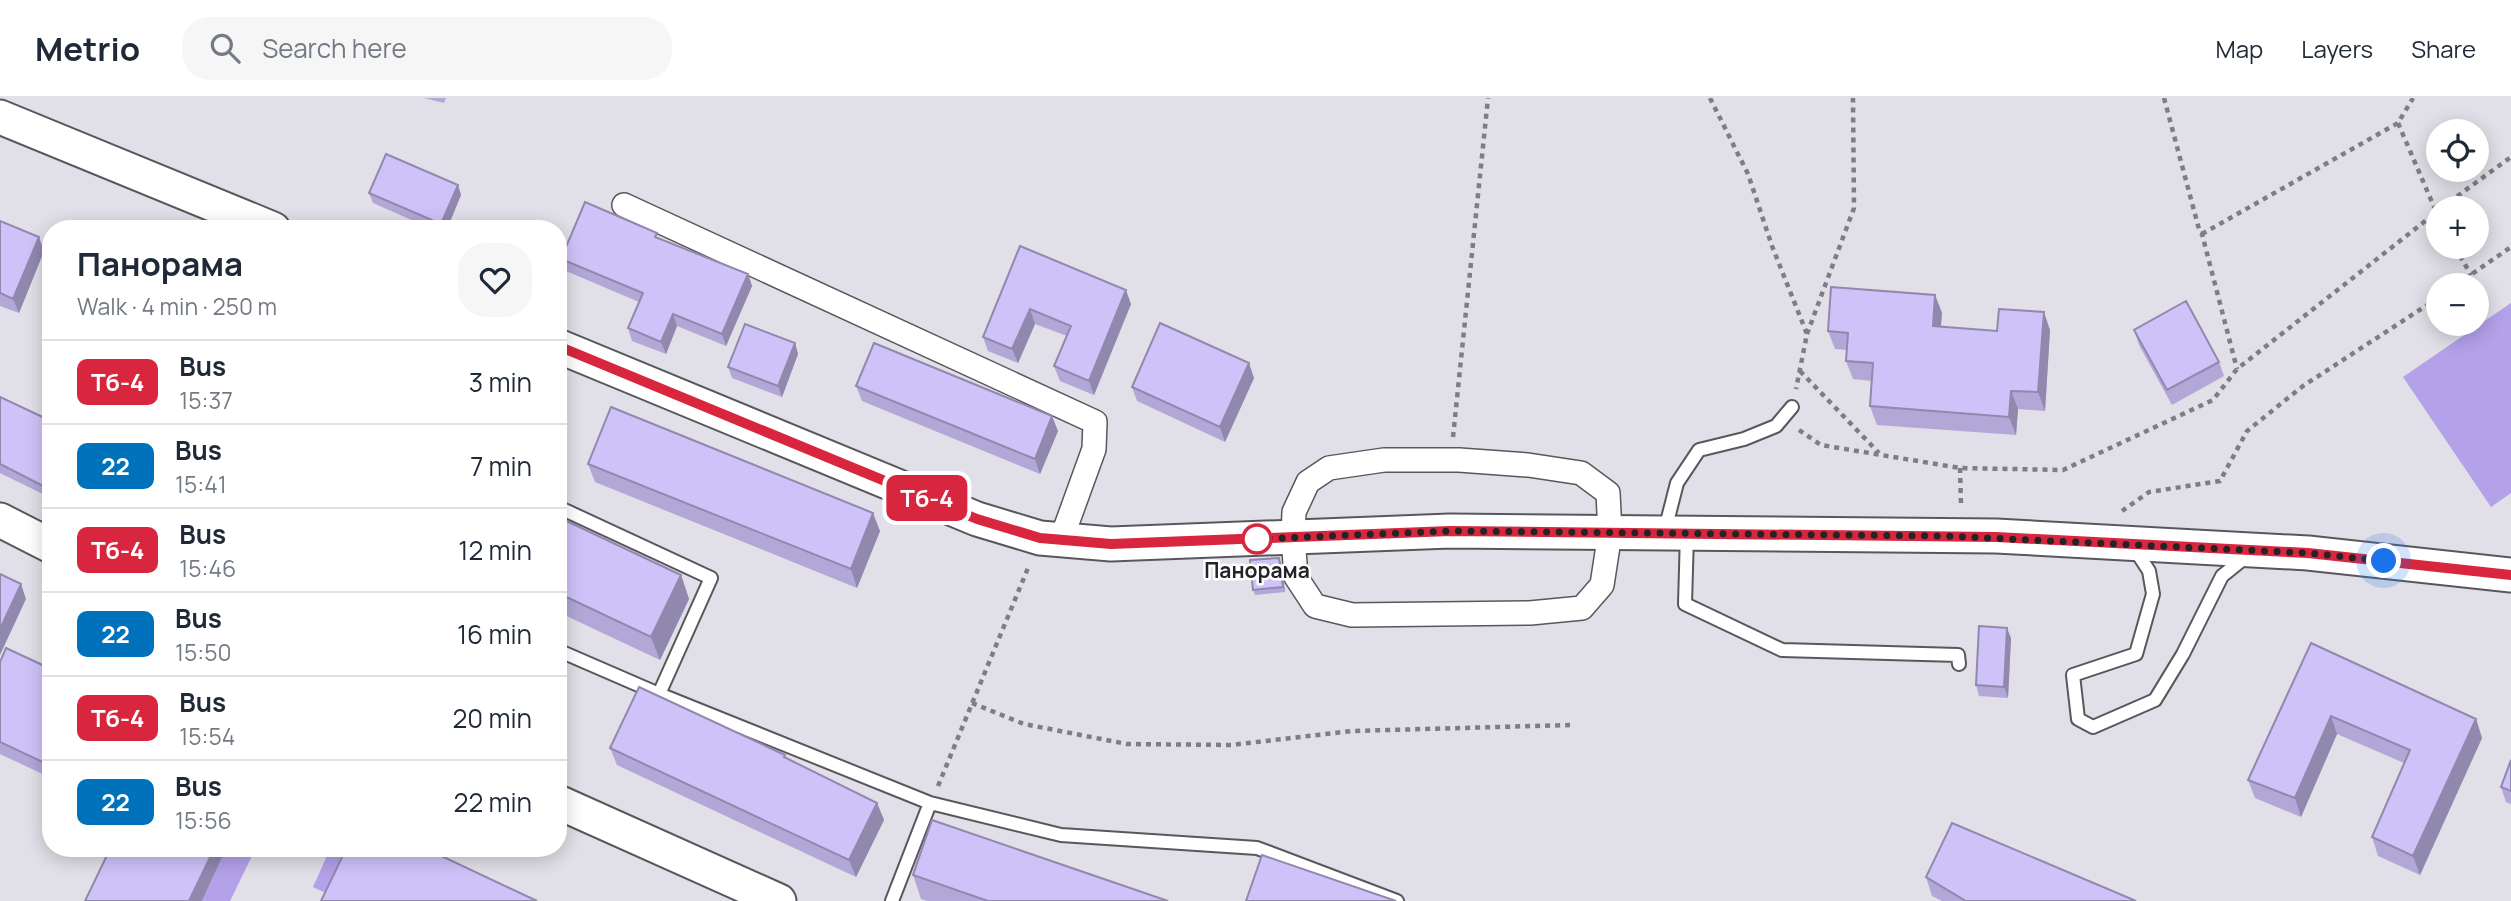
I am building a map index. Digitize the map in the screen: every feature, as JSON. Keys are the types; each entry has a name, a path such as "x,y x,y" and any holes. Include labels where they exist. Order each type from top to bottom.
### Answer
{"main road":[{"path":"0,117 251,220"},
{"path":"567,350 977,519 1051,539 1111,544 1450,531 1983,536 2308,553 2511,575"},
{"path":"0,520 42,541"},
{"path":"567,806 779,901"}],"street":[{"path":"625,205 1095,422 1094,449 1051,539"},
{"path":"1384,460 1528,465 1581,473 1608,493 1610,533 1602,585 1582,608 1530,613 1352,615 1315,606 1296,577 1293,537 1294,512 1308,482 1329,468 1384,460"}],"lane":[{"path":"1792,407 1776,426 1744,439 1699,450 1677,483 1676,534 1685,604 1782,650 1958,655 1959,664"},
{"path":"567,511 711,578 659,694"},
{"path":"2131,545 2149,571 2153,594 2136,654 2073,675 2078,719 2093,727 2155,700 2183,654 2222,576 2253,550"},
{"path":"567,654 930,803 1061,835 1257,848 1397,901"},
{"path":"892,901 930,803"}],"path":[{"path":"1453,438 1488,98"},
{"path":"1710,98 1748,174 1807,334"},
{"path":"1792,407 1807,334 1854,208 1853,98"},
{"path":"2164,98 2200,233 2203,234 2237,369"},
{"path":"2203,234 2398,123 2413,98"},
{"path":"2398,123 2431,196"},
{"path":"2460,196 2511,158"},
{"path":"1821,445 1960,468 2063,470 2213,400 2237,369 2426,221"},
{"path":"2474,273 2511,247"},
{"path":"2122,512 2148,492 2220,481 2247,431 2303,386 2426,306"},
{"path":"1800,370 1880,454"},
{"path":"1960,468 1961,504"},
{"path":"930,803 972,703 1051,539"},
{"path":"972,703 1024,724 1127,744 1231,745 1352,731 1570,725"}],"shaded area":[{"path":"2511,303 2511,493 2491,507 2403,377 2463,336 2489,336 2489,318"},
{"path":"222,857 252,857 230,901 202,901"},
{"path":"326,857 344,857 332,896 313,887"}],"building":[{"path":"386,154 458,185 443,220 432,220 369,193"},
{"path":"585,202 657,233 655,237 748,274 722,334 673,314 661,342 628,328 643,293 567,261 567,245"},
{"path":"0,221 39,237 13,299 0,293"},
{"path":"1020,246 1126,290 1089,381 1054,366 1071,326 1030,309 1012,349 983,337"},
{"path":"1831,287 1935,295 1933,326 1997,331 1999,309 2044,312 2038,392 2011,391 2009,417 1870,406 1873,363 1846,361 1848,333 1828,331"},
{"path":"2186,301 2219,362 2167,390 2134,330"},
{"path":"1160,323 1249,363 1220,427 1132,387"},
{"path":"745,324 795,343 778,386 728,367"},
{"path":"874,343 1052,416 1035,459 856,386"},
{"path":"0,397 42,417 42,485 0,464"},
{"path":"611,407 873,513 851,569 588,464"},
{"path":"567,521 681,575 651,637 567,597"},
{"path":"1279,558 1283,587 1253,590 1250,560"},
{"path":"0,574 21,584 0,629"},
{"path":"1979,626 2007,628 2004,687 1976,685"},
{"path":"2311,643 2476,719 2413,856 2372,837 2410,750 2331,716 2295,798 2248,780"},
{"path":"6,648 42,665 42,762 0,742 0,662"},
{"path":"639,687 785,755 784,757 877,803 849,860 610,748"},
{"path":"2511,760 2511,791 2501,787"},
{"path":"932,820 1168,901 988,901 913,875"},
{"path":"1952,823 2136,901 1966,901 1926,877"},
{"path":"1262,855 1396,901 1246,901"},
{"path":"106,857 210,857 189,901 85,901"},
{"path":"342,857 444,857 537,901 321,901"}],"bus line":[{"name":"Тб-4","path":"567,350 977,519 1040,538 1111,544 1450,531 1996,537 2308,553 2511,575"}],"place":[{"name":"Панорама","path":"1257,539"}],"route":[{"path":"1257,539 1450,531 1946,536 2308,553 2384,561"}]}
